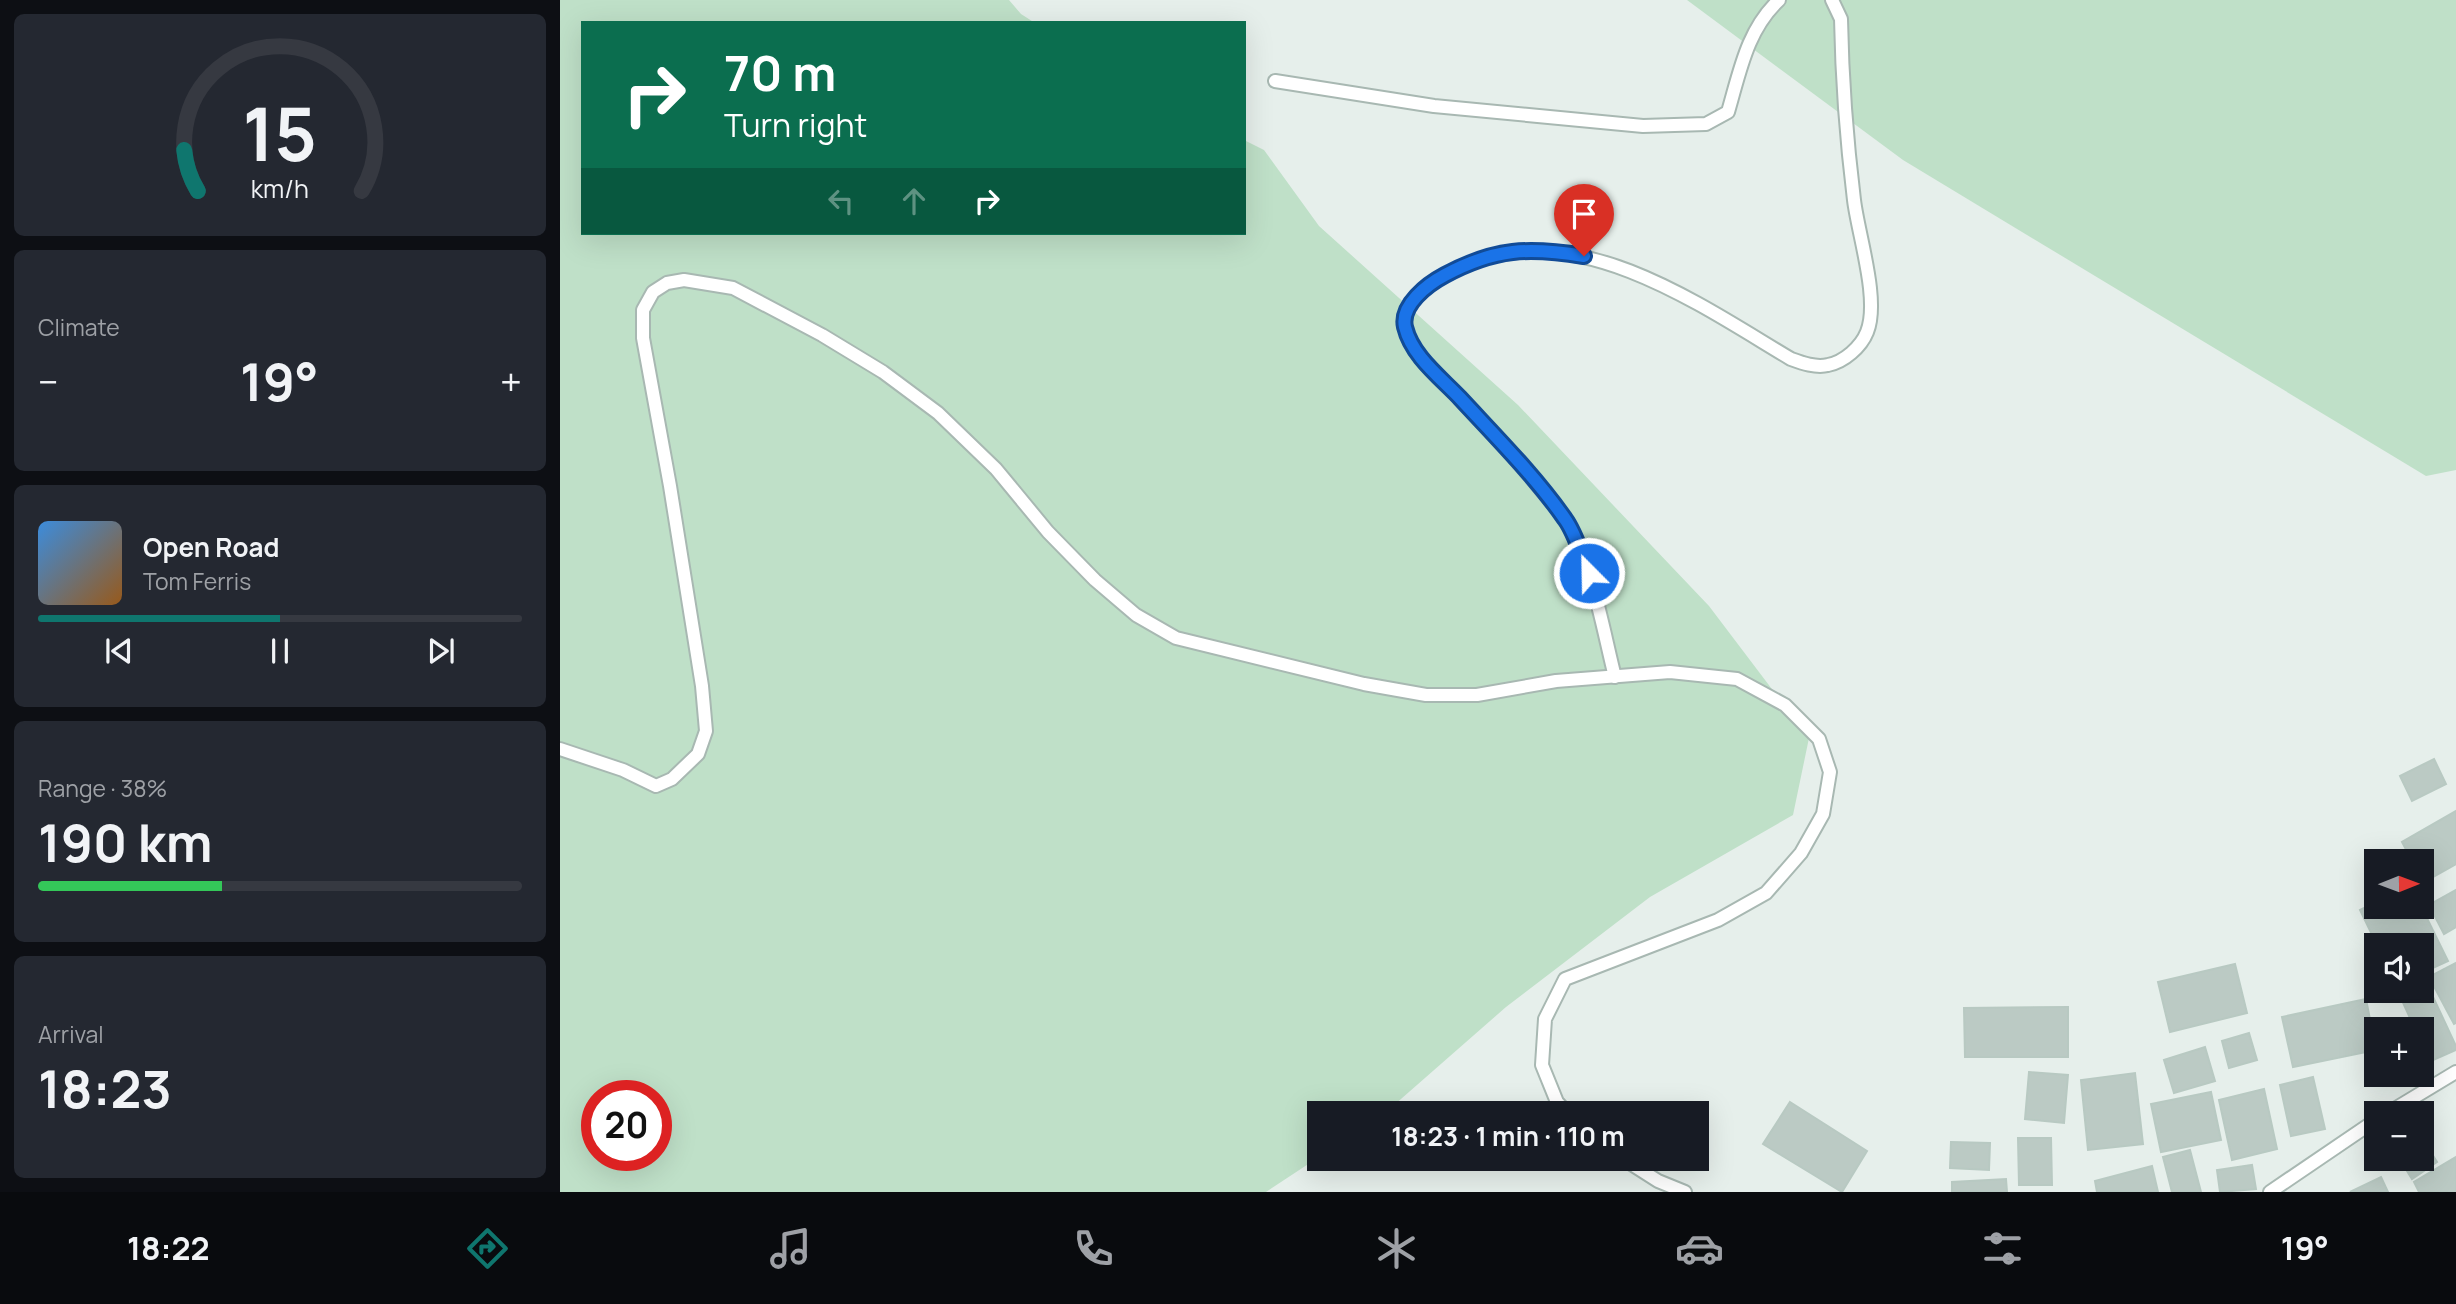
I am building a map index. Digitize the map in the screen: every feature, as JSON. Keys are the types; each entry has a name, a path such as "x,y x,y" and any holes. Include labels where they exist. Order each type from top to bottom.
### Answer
{"lane":[{"path":"1275,81 1434,106 1643,126 1706,124 1728,112 1748,42 1764,14 1779,0"},
{"path":"1615,677 1589,573 1567,521 1530,475 1420,357 1405,327 1405,317 1413,300 1432,283 1470,262 1510,251 1551,250 1584,256 1670,287 1791,359 1810,365 1827,366 1850,355 1867,334 1872,315 1864,241 1854,202 1841,19 1832,0"},
{"path":"560,750 623,770 656,786 673,779 698,754 706,731 696,646 643,338 643,310 653,292 667,283 684,280 733,288 822,335 883,372 938,413 986,460 1048,532 1095,580 1136,615 1176,638 1364,684 1426,695 1477,695 1556,681 1670,672 1737,679 1786,705 1819,738 1830,772 1823,814 1801,853 1766,893 1718,920 1565,979 1545,1018 1542,1065 1557,1101"},
{"path":"2408,1101 2456,1072"},
{"path":"2270,1192 2364,1128"},
{"path":"1642,1171 1685,1192"}],"green space":[{"path":"560,0 1009,0 1021,14 1032,21 581,21 581,235 1246,235 1246,141 1264,150 1319,226 1518,405 1709,606 1809,738 1793,815 1650,897 1506,1007 1399,1101 1307,1101 1307,1165 1266,1192 560,1192"},
{"path":"1687,0 2456,0 2456,470 2426,476 1903,160"}],"building":[{"path":"2434,759 2446,784 2412,801 2400,776"},
{"path":"2456,811 2456,864 2434,876 2434,849 2406,849 2402,842"},
{"path":"2456,890 2456,927 2444,934 2434,915 2434,902"},
{"path":"2364,919 2427,919 2448,961 2434,967 2434,933 2371,933"},
{"path":"2456,963 2454,1024 2434,986 2434,974"},
{"path":"2235,964 2247,1013 2170,1032 2158,982"},
{"path":"2364,999 2370,1017 2364,1017 2364,1052 2293,1067 2282,1017"},
{"path":"2434,999 2456,1050 2434,1060 2434,1017 2410,1017 2403,1003 2434,1003"},
{"path":"2068,1007 2068,1057 1965,1057 1964,1008"},
{"path":"2249,1033 2257,1060 2229,1068 2222,1041"},
{"path":"2205,1047 2215,1081 2174,1093 2164,1060"},
{"path":"2029,1072 2068,1075 2064,1123 2025,1119"},
{"path":"2135,1073 2143,1144 2088,1150 2081,1080"},
{"path":"2313,1077 2325,1129 2291,1136 2280,1085"},
{"path":"2264,1089 2277,1149 2232,1160 2219,1100"},
{"path":"2211,1092 2221,1140 2161,1152 2151,1104"},
{"path":"1790,1102 1867,1151 1842,1192 1763,1144"},
{"path":"2018,1138 2051,1138 2052,1185 2019,1185"},
{"path":"1951,1142 1990,1143 1989,1170 1950,1168"},
{"path":"2190,1150 2201,1192 2172,1192 2163,1157"},
{"path":"2456,1157 2456,1192 2419,1192 2414,1182"},
{"path":"2252,1165 2256,1189 2220,1192 2217,1170"},
{"path":"2152,1166 2158,1192 2097,1192 2095,1181"},
{"path":"2407,1171 2424,1171 2412,1179"},
{"path":"2381,1177 2388,1192 2350,1192"},
{"path":"2006,1179 2007,1192 1952,1192 1952,1182"}],"route":[{"path":"1584,256 1551,250 1510,251 1470,262 1432,283 1413,300 1405,317 1405,327 1420,357 1530,475 1567,521 1589,573"}]}
